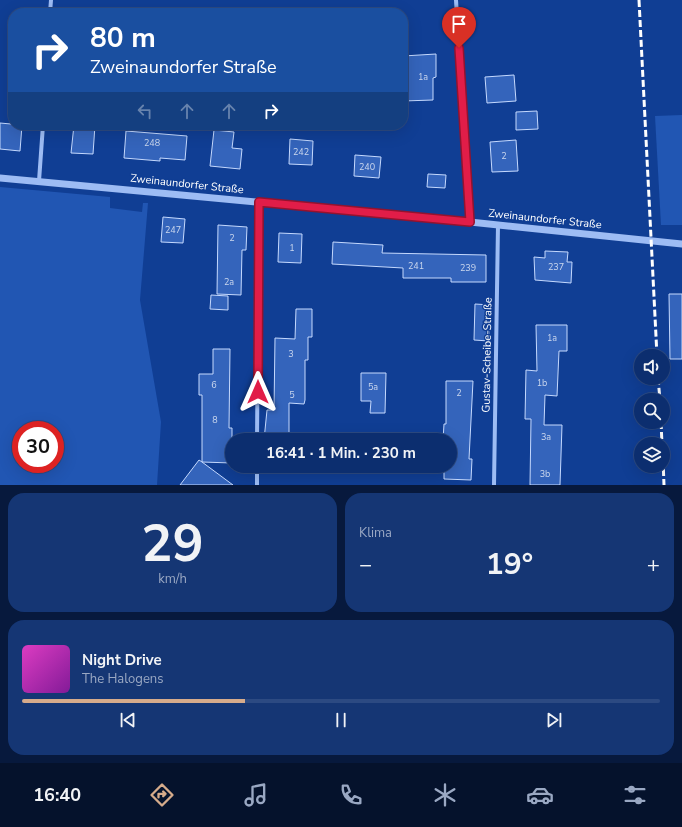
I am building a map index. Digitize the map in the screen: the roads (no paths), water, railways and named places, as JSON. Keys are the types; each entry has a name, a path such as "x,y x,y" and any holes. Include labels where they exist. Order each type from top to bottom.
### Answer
{"street":[{"path":"456,0 470,222"},
{"path":"39,181 43,130"},
{"name":"Zweinaundorfer Straße","path":"0,178 470,222 682,244"},
{"path":"257,433 259,202"},
{"name":"Gustav-Scheibe-Straße","path":"494,485 498,225"},
{"path":"257,473 257,485"}],"railway":[{"path":"639,0 657,349"},
{"path":"659,385 659,393"},
{"path":"661,429 662,437"},
{"path":"664,473 664,485"}]}
